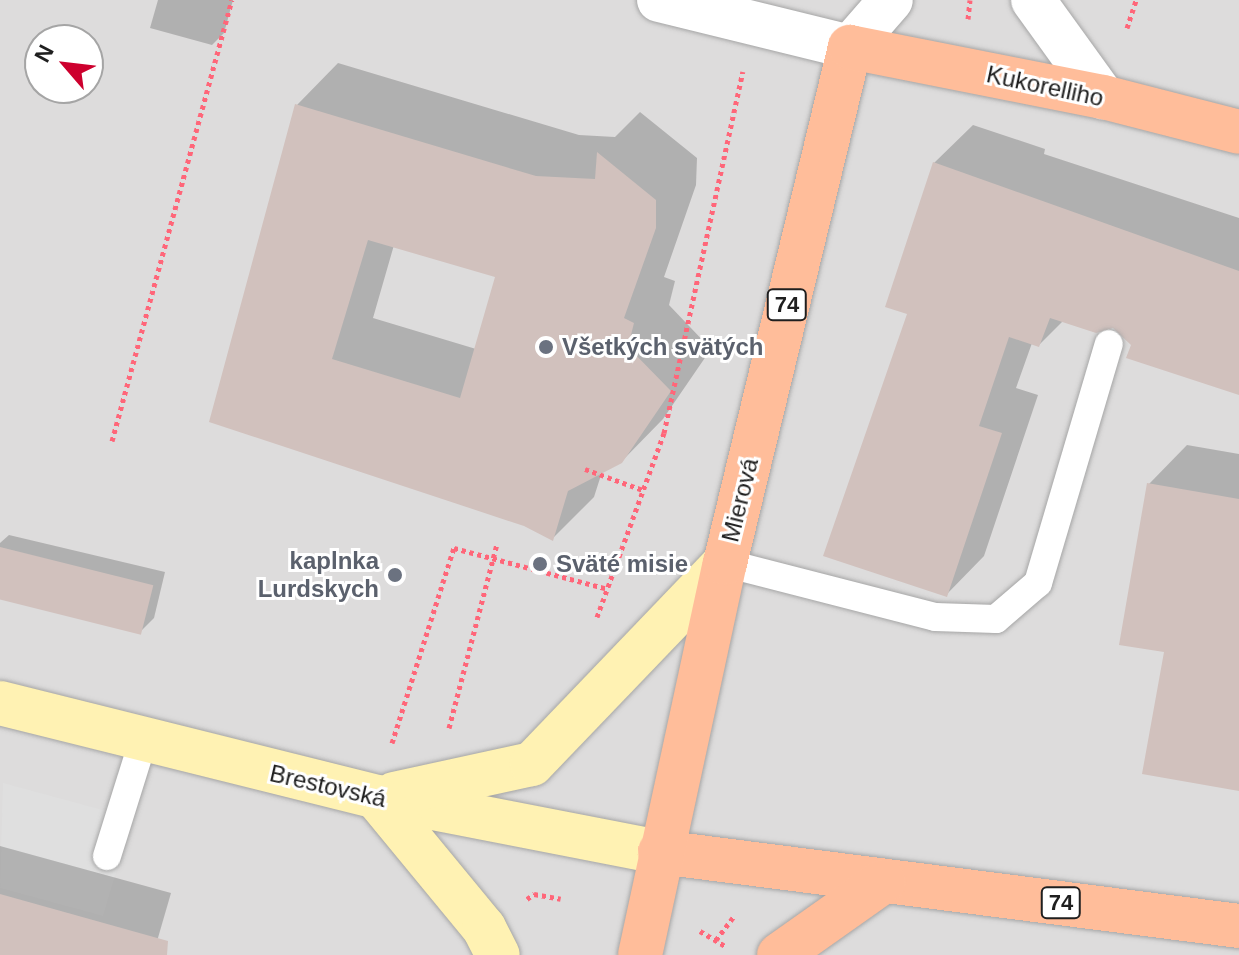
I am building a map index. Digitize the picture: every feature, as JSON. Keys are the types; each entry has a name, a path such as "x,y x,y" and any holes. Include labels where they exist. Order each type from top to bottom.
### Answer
{"main road":[{"name":"Kukorelliho","path":"850,47 1103,97 1239,132"},
{"name":"Mierová","path":"640,955 725,563 850,47"},
{"name":"74","path":"660,852 1239,926"},
{"path":"779,955 884,881"}],"street":[{"path":"659,0 755,20 850,47"},
{"path":"843,0 850,47"},
{"path":"850,47 891,0"},
{"path":"1033,0 1103,97"},
{"path":"498,955 484,928 376,797 532,764 725,563"},
{"name":"Brestovská","path":"2,712 143,741 376,797 660,852"}],"lane":[{"path":"725,563 935,617 996,619 1038,583 1109,344"},
{"path":"107,856 143,741"}],"path":[{"path":"112,441 232,0"},
{"path":"967,24 970,0"},
{"path":"1127,28 1136,0"},
{"path":"590,629 608,589 664,433 755,20"},
{"path":"585,469 643,490"},
{"path":"444,745 497,544"},
{"path":"390,749 454,548 608,589"},
{"path":"376,745 390,749 404,748"},
{"path":"516,907 534,894 561,899"},
{"path":"716,940 744,903"},
{"path":"692,927 727,947"}],"shaded area":[{"path":"0,0 1239,0 1239,955 0,955"},
{"path":"3,783 132,818 103,916 0,888"}],"building":[{"path":"295,104 536,176 595,179 597,152 656,200 656,228 624,318 634,323 628,347 671,391 622,463 568,491 553,541 524,526 209,422","holes":["368,240 495,277 460,398 332,359"]},
{"path":"933,162 1239,271 1239,395 1126,358 1131,345 1113,328 1096,333 1050,318 1039,347 1009,337 979,426 1002,433 947,597 823,556 907,314 885,307"},
{"path":"1147,483 1239,499 1239,791 1142,774 1164,652 1119,645"},
{"path":"0,547 153,585 141,635 0,600"},
{"path":"0,894 168,941 167,955 0,955"}],"place":[{"name":"Všetkých svätých","path":"546,347"},
{"name":"Sväté misie","path":"540,564"},
{"name":"kaplnka Lurdskych","path":"395,575"}]}
